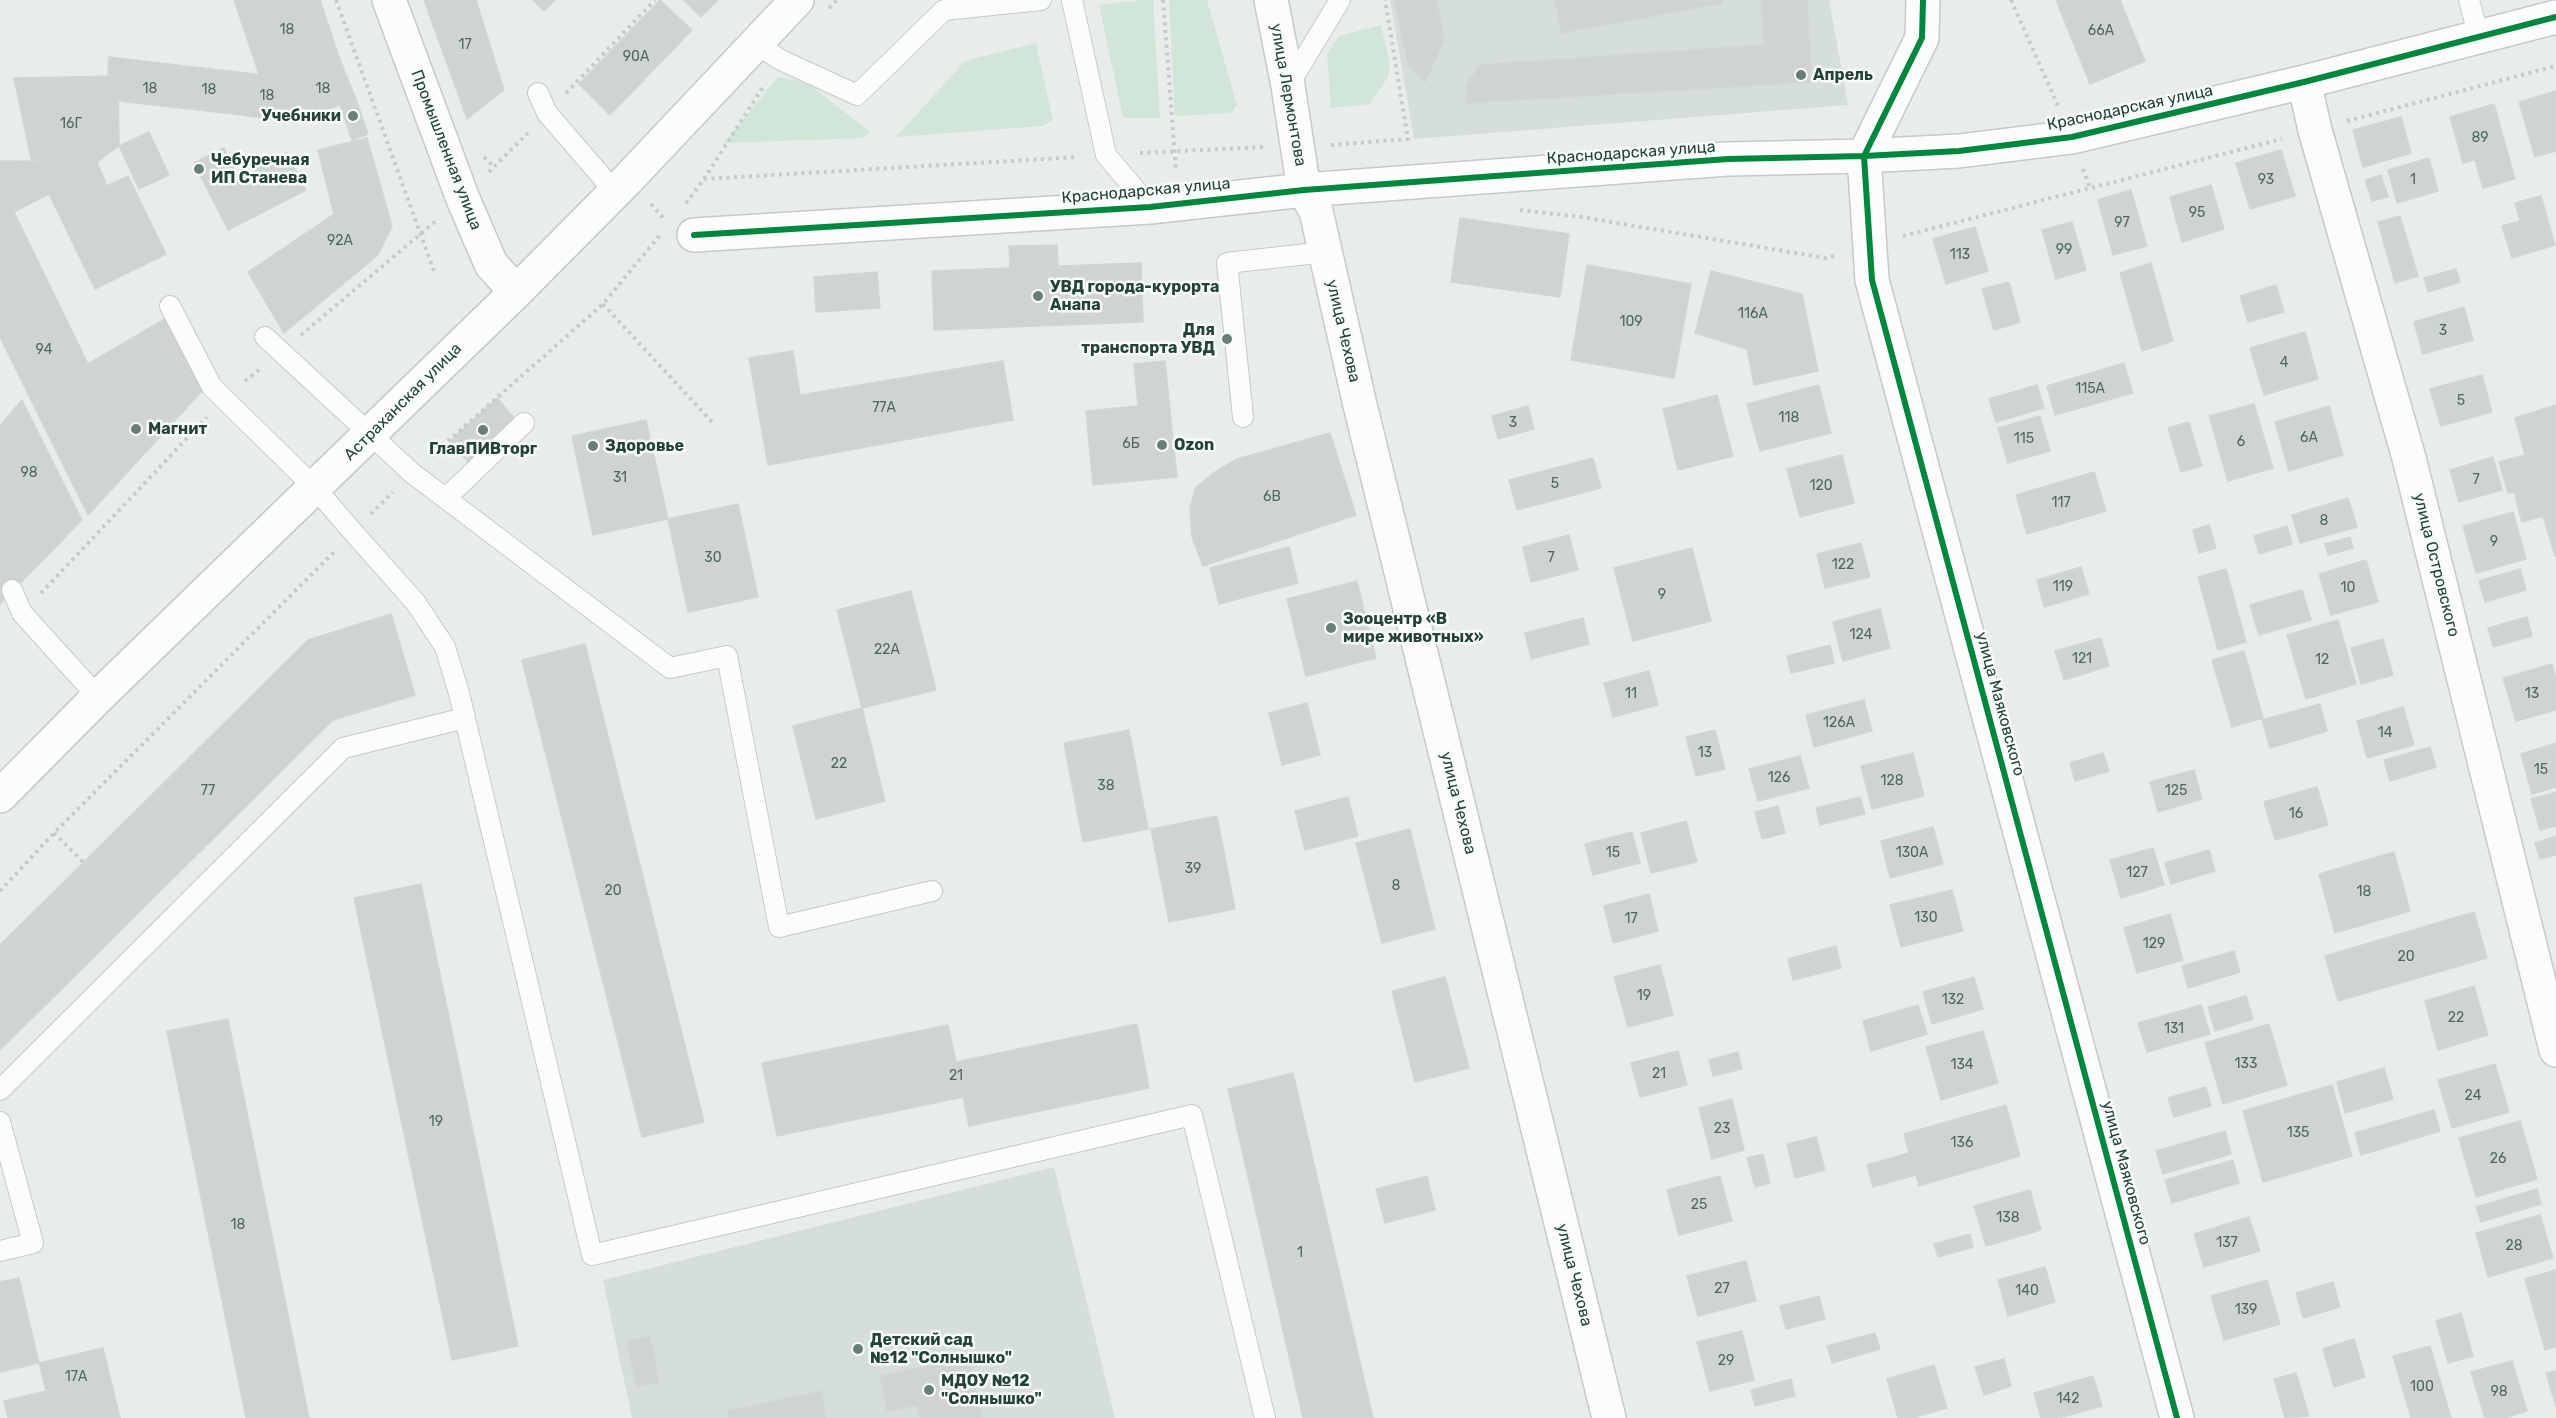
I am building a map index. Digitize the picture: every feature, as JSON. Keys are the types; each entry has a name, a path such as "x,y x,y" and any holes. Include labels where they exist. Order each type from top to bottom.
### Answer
{"street":[{"name":"Промышленная улица","path":"389,0 491,264 516,292"},
{"name":"Астраханская улица","path":"0,796 516,292 615,192 797,0"},
{"name":"улица Лермонтова","path":"1271,0 1288,86 1304,190"},
{"name":"улица Маяковского","path":"1923,0 1922,38 1864,156 1872,280 2178,1418"},
{"name":"Краснодарская улица","path":"694,235 1164,205 1304,190 1728,159 1959,151 2072,137 2304,82 2556,16"},
{"name":"улица Островского","path":"2304,82 2409,458 2556,1050"},
{"name":"улица Чехова","path":"1304,190 1316,212 1360,405 1609,1418"}],"lane":[{"path":"756,44 781,60 857,95 942,5 1041,0"},
{"path":"1072,0 1106,155 1164,205"},
{"path":"1288,86 1340,0"},
{"path":"2469,0 2479,37"},
{"path":"538,93 547,113 615,192"},
{"path":"1243,417 1227,263 1325,252"},
{"path":"170,306 212,387 315,488 416,603 445,647 465,718 592,1256 1192,1115 1265,1418"},
{"path":"264,337 412,472 670,668 727,656 779,927 932,891"},
{"path":"446,498 524,423"},
{"path":"12,590 22,613 99,697"},
{"path":"0,1090 343,748 465,718"},
{"path":"0,1122 33,1243 0,1251"}],"path":[{"path":"336,0 435,274"},
{"path":"22,613 223,399 464,199 655,0"},
{"path":"1163,0 1164,205"},
{"path":"2011,0 2072,137 2090,188"},
{"path":"603,304 712,422"},
{"path":"54,833 83,862"}],"shaded area":[{"path":"1390,0 1829,0 1848,105 1414,139"},
{"name":"Детский сад №12 \"Солнышко\"","path":"1054,1167 1115,1418 632,1418 603,1280"}],"green space":[{"path":"1153,0 1160,118 1123,118 1099,5"},
{"path":"1169,0 1207,0 1237,105 1231,113 1175,116"},
{"path":"1381,25 1390,63 1388,77 1370,104 1331,108 1327,54 1339,36"},
{"path":"1036,43 1053,120 1043,126 896,137 965,61"},
{"path":"778,77 808,83 870,132 864,138 724,143"}],"building":[{"path":"234,0 320,0 340,60 292,78 259,74"},
{"path":"424,0 476,0 504,90 467,119"},
{"path":"533,0 555,0 544,11"},
{"path":"660,0 692,30 610,115 579,84"},
{"path":"684,0 718,0 701,17"},
{"path":"1395,0 1437,0 1444,41 1425,82 1408,66"},
{"path":"1555,0 1721,0 1722,3 1561,33"},
{"path":"1761,0 1807,0 1812,82 1466,103 1467,84 1480,65 1764,45"},
{"path":"2056,0 2120,0 2145,61 2090,84"},
{"path":"109,57 185,66 180,108 118,101 118,76 108,76"},
{"path":"340,60 356,99 306,117 292,78"},
{"path":"185,66 238,72 234,114 180,108"},
{"path":"238,72 292,78 306,117 291,122 234,114"},
{"path":"118,76 119,146 97,162 32,163 14,78"},
{"path":"2556,91 2556,151 2535,157 2519,102"},
{"path":"356,99 368,134 352,140 340,105"},
{"path":"2494,104 2515,179 2483,188 2475,160 2463,163 2450,117"},
{"path":"2401,117 2411,153 2363,167 2353,130"},
{"path":"149,132 169,175 139,189 119,146"},
{"path":"367,138 392,226 378,255 284,333 248,272 334,214 318,150"},
{"path":"224,148 239,178 287,153 306,190 228,230 194,163"},
{"path":"2281,150 2295,196 2250,209 2236,163"},
{"path":"2429,158 2438,191 2397,203 2388,170"},
{"path":"0,161 97,162 107,186 128,176 166,254 95,289 49,194 14,212 88,364 168,317 203,390 88,515 0,337"},
{"path":"2381,175 2388,197 2372,201 2365,180"},
{"path":"2211,185 2224,229 2182,242 2170,197"},
{"path":"2131,190 2147,246 2113,255 2098,200"},
{"path":"2541,196 2555,245 2512,258 2502,226 2520,221 2515,203"},
{"path":"2400,216 2418,276 2395,283 2378,222"},
{"path":"1460,218 1569,234 1560,297 1451,282"},
{"path":"2072,222 2086,270 2056,279 2042,230"},
{"path":"1975,227 1988,271 1946,284 1933,239"},
{"name":"УВД города-курорта Анапа","path":"1057,245 1058,266 1141,263 1143,322 934,330 932,271 1010,268 1009,246"},
{"path":"2151,263 2173,341 2142,351 2120,273"},
{"path":"1587,265 1691,284 1674,378 1571,360"},
{"path":"2456,269 2460,282 2428,292 2424,278"},
{"path":"1711,271 1802,294 1818,371 1754,385 1747,349 1695,333"},
{"path":"877,272 880,308 816,312 814,277"},
{"path":"2009,282 2020,322 1994,330 1982,289"},
{"path":"2276,285 2284,312 2248,322 2240,296"},
{"path":"2464,307 2473,340 2423,354 2414,322"},
{"path":"2305,332 2318,379 2264,395 2250,348"},
{"path":"793,351 800,395 1003,361 1013,420 768,465 749,358"},
{"path":"1165,361 1177,477 1093,485 1086,411 1138,406 1134,364"},
{"path":"2124,363 2133,393 2055,415 2047,386"},
{"path":"2482,375 2492,412 2441,426 2430,389"},
{"path":"1819,385 1831,433 1760,451 1747,404"},
{"path":"2037,385 2044,408 1996,422 1989,399"},
{"path":"1717,395 1733,456 1678,470 1663,409"},
{"name":"ГлавПИВторг","path":"497,398 515,419 468,462 450,441"},
{"path":"22,400 82,520 0,604 0,426"},
{"path":"2254,404 2273,468 2228,481 2209,416"},
{"path":"2556,405 2555,556 2543,516 2522,522 2514,492 2508,493 2499,462 2525,455 2515,418"},
{"path":"1528,406 1534,429 1498,439 1492,416"},
{"path":"2329,406 2343,455 2289,471 2275,422"},
{"path":"2040,416 2050,451 2008,463 1998,428"},
{"path":"646,420 668,519 593,535 572,436"},
{"path":"2189,422 2202,466 2181,472 2168,428"},
{"path":"1330,433 1356,515 1203,566 1192,537 1190,508 1196,487 1237,459"},
{"path":"1842,455 1854,503 1800,517 1787,469"},
{"path":"2493,457 2502,490 2459,502 2450,470"},
{"path":"1593,458 1601,488 1517,510 1509,480"},
{"path":"2094,472 2106,511 2027,534 2016,495"},
{"path":"2348,498 2357,527 2300,543 2292,515"},
{"path":"738,504 758,597 688,612 668,519"},
{"path":"2513,512 2526,559 2476,573 2463,526"},
{"path":"2209,525 2216,548 2199,553 2193,530"},
{"path":"2287,526 2292,544 2259,554 2254,536"},
{"path":"1569,535 1578,570 1531,582 1523,547"},
{"path":"2350,537 2353,548 2328,555 2325,544"},
{"path":"1861,543 1870,577 1825,588 1817,554"},
{"path":"1289,547 1298,583 1219,604 1210,568"},
{"path":"1692,548 1711,621 1633,641 1614,568"},
{"path":"2366,560 2378,602 2331,615 2319,574"},
{"path":"2081,567 2089,594 2044,607 2037,580"},
{"path":"2226,569 2246,642 2218,650 2198,577"},
{"path":"2520,569 2526,590 2485,602 2479,581"},
{"path":"1357,581 1376,658 1306,676 1287,599"},
{"path":"2302,590 2311,620 2259,635 2250,605"},
{"path":"911,591 936,690 862,708 837,610"},
{"path":"1880,609 1890,648 1843,661 1833,622"},
{"path":"391,614 415,695 333,720 0,1050 0,945 308,640"},
{"path":"2527,617 2532,636 2493,647 2488,628"},
{"path":"1583,618 1589,644 1531,659 1525,633"},
{"path":"2338,620 2356,684 2306,699 2287,635"},
{"path":"2101,638 2109,666 2064,680 2055,651"},
{"path":"2383,639 2393,675 2361,684 2351,648"},
{"path":"585,644 704,1122 642,1137 522,660"},
{"path":"1830,645 1834,663 1791,673 1787,656"},
{"path":"2244,651 2263,718 2232,727 2212,660"},
{"path":"2552,664 2556,679 2556,710 2516,721 2503,678"},
{"path":"1649,671 1658,705 1613,717 1604,683"},
{"path":"1864,700 1872,731 1814,747 1806,715"},
{"path":"1307,703 1320,755 1282,765 1269,713"},
{"path":"2320,704 2327,731 2270,748 2262,720"},
{"path":"2403,707 2414,745 2367,758 2357,721"},
{"path":"862,708 885,801 816,819 793,726"},
{"path":"1129,730 1148,829 1083,842 1064,743"},
{"path":"1715,730 1725,769 1696,776 1686,737"},
{"path":"2556,743 2556,787 2532,794 2521,754"},
{"path":"2430,747 2436,767 2390,781 2384,760"},
{"path":"1913,753 1924,796 1872,809 1861,766"},
{"path":"2103,753 2109,771 2075,781 2070,763"},
{"path":"1800,756 1809,788 1758,801 1749,769"},
{"path":"2194,770 2202,799 2158,812 2150,782"},
{"path":"2317,787 2328,825 2275,840 2264,802"},
{"path":"2556,792 2556,826 2540,830 2531,799"},
{"path":"1348,797 1358,836 1305,850 1295,811"},
{"path":"1860,797 1865,814 1820,825 1816,808"},
{"path":"1778,806 1785,833 1762,839 1755,812"},
{"path":"1217,816 1235,909 1169,922 1151,829"},
{"path":"1686,821 1697,862 1651,873 1641,833"},
{"path":"1933,827 1943,864 1890,878 1881,841"},
{"path":"1410,829 1435,929 1382,943 1356,843"},
{"path":"1632,832 1640,863 1593,875 1585,844"},
{"path":"2556,836 2556,855 2540,859 2535,843"},
{"path":"2153,848 2164,885 2121,898 2110,860"},
{"path":"2209,850 2215,871 2171,884 2165,863"},
{"path":"2394,852 2410,911 2335,933 2319,874"},
{"path":"421,884 518,1346 452,1360 354,898"},
{"path":"1952,890 1963,931 1901,947 1890,905"},
{"path":"1649,894 1658,931 1613,943 1604,906"},
{"path":"2474,912 2487,958 2338,1001 2325,956"},
{"path":"2170,914 2183,960 2137,973 2124,928"},
{"path":"1836,946 1841,968 1793,980 1788,959"},
{"path":"2234,951 2240,972 2188,988 2182,966"},
{"path":"1660,965 1673,1015 1628,1027 1614,977"},
{"path":"1445,977 1469,1068 1415,1082 1392,991"},
{"path":"1974,977 1983,1009 1932,1024 1923,992"},
{"path":"2474,986 2488,1035 2438,1050 2425,1001"},
{"path":"2246,996 2253,1019 2215,1031 2208,1007"},
{"path":"1918,1005 1927,1034 1871,1051 1863,1021"},
{"path":"2201,1005 2210,1034 2147,1052 2138,1023"},
{"path":"228,1019 309,1418 246,1418 167,1031"},
{"path":"1137,1024 1149,1088 969,1126 963,1097 777,1136 762,1063 948,1025 956,1062"},
{"path":"2269,1024 2287,1085 2223,1104 2205,1043"},
{"path":"1983,1031 1998,1083 1941,1100 1926,1047"},
{"path":"1678,1051 1687,1085 1640,1097 1631,1063"},
{"path":"1738,1052 1742,1069 1713,1076 1709,1060"},
{"path":"2495,1064 2509,1112 2452,1128 2438,1080"},
{"path":"2384,1068 2393,1099 2345,1113 2337,1082"},
{"path":"1293,1073 1373,1418 1303,1418 1228,1089"},
{"path":"2332,1085 2352,1156 2263,1182 2243,1111"},
{"path":"2206,1087 2211,1106 2174,1117 2168,1098"},
{"path":"1732,1099 1744,1150 1712,1159 1699,1108"},
{"path":"2006,1105 2020,1156 1919,1186 1916,1175 1873,1187 1867,1165 1909,1153 1904,1134"},
{"path":"2434,1110 2440,1131 2361,1155 2355,1133"},
{"path":"2520,1121 2537,1179 2476,1197 2459,1138"},
{"path":"2225,1131 2231,1154 2163,1174 2156,1151"},
{"path":"1816,1137 1825,1170 1795,1178 1787,1144"},
{"path":"1763,1154 1770,1183 1755,1187 1747,1158"},
{"path":"2233,1160 2239,1183 2172,1203 2165,1180"},
{"path":"1427,1176 1435,1210 1385,1223 1376,1189"},
{"path":"1720,1176 1732,1221 1679,1235 1667,1190"},
{"path":"2537,1189 2541,1204 2481,1222 2476,1207"},
{"path":"2030,1190 2041,1230 1986,1246 1974,1206"},
{"path":"2540,1215 2553,1258 2488,1277 2476,1233"},
{"path":"2249,1217 2260,1251 2204,1267 2194,1234"},
{"path":"1970,1234 1973,1247 1938,1257 1934,1244"},
{"path":"1746,1261 1756,1301 1698,1316 1687,1276"},
{"path":"2045,1267 2055,1302 2008,1316 1998,1280"},
{"path":"2556,1270 2556,1347 2545,1350 2525,1279"},
{"path":"19,1278 39,1363 0,1372 0,1282"},
{"path":"2267,1280 2280,1324 2224,1340 2211,1296"},
{"path":"2333,1282 2340,1307 2303,1318 2296,1293"},
{"path":"1819,1296 1825,1319 1786,1329 1780,1306"},
{"path":"2461,1313 2473,1356 2448,1363 2436,1321"},
{"path":"1742,1331 1754,1380 1710,1391 1697,1342"},
{"path":"1875,1333 1880,1349 1832,1363 1827,1346"},
{"path":"650,1336 659,1382 636,1387 627,1341"},
{"path":"2354,1339 2365,1377 2334,1387 2323,1349"},
{"path":"2430,1346 2451,1418 2411,1418 2393,1356"},
{"path":"103,1348 120,1418 8,1418 4,1401 46,1391 39,1363"},
{"name":"МДОУ №12 \"Солнышко\"","path":"969,1357 982,1418 920,1418 917,1405 887,1411 880,1376"},
{"path":"2004,1359 2011,1386 1984,1395 1975,1367"},
{"path":"2512,1361 2527,1411 2504,1418 2485,1418 2471,1372"},
{"path":"1934,1365 1947,1408 1912,1418 1898,1418 1887,1379"},
{"path":"2556,1371 2556,1407 2546,1373"},
{"path":"2296,1373 2309,1416 2285,1418 2274,1379"},
{"path":"2093,1376 2102,1406 2059,1418 2041,1418 2034,1393"},
{"path":"1791,1379 1795,1396 1755,1406 1751,1390"},
{"path":"821,1391 826,1418 729,1418 728,1411"}],"cycle path":[{"path":"1923,0 1922,38 1864,156 1872,280 2177,1418"},
{"path":"694,235 1150,207 1304,190 1728,159 1959,151 2072,137 2304,82 2556,17"}],"place":[{"name":"Апрель","path":"1801,75"},
{"name":"Учебники","path":"353,116"},
{"name":"Чебуречная ИП Станева","path":"199,169"},
{"name":"УВД города-курорта Анапа","path":"1038,296"},
{"name":"Для транспорта УВД","path":"1227,339"},
{"name":"Магнит","path":"136,429"},
{"name":"ГлавПИВторг","path":"483,430"},
{"name":"Ozon","path":"1162,445"},
{"name":"Здоровье","path":"593,446"},
{"name":"Зооцентр «В мире животных»","path":"1331,628"},
{"name":"Детский сад №12 \"Солнышко\"","path":"858,1349"},
{"name":"МДОУ №12 \"Солнышко\"","path":"929,1390"}]}
